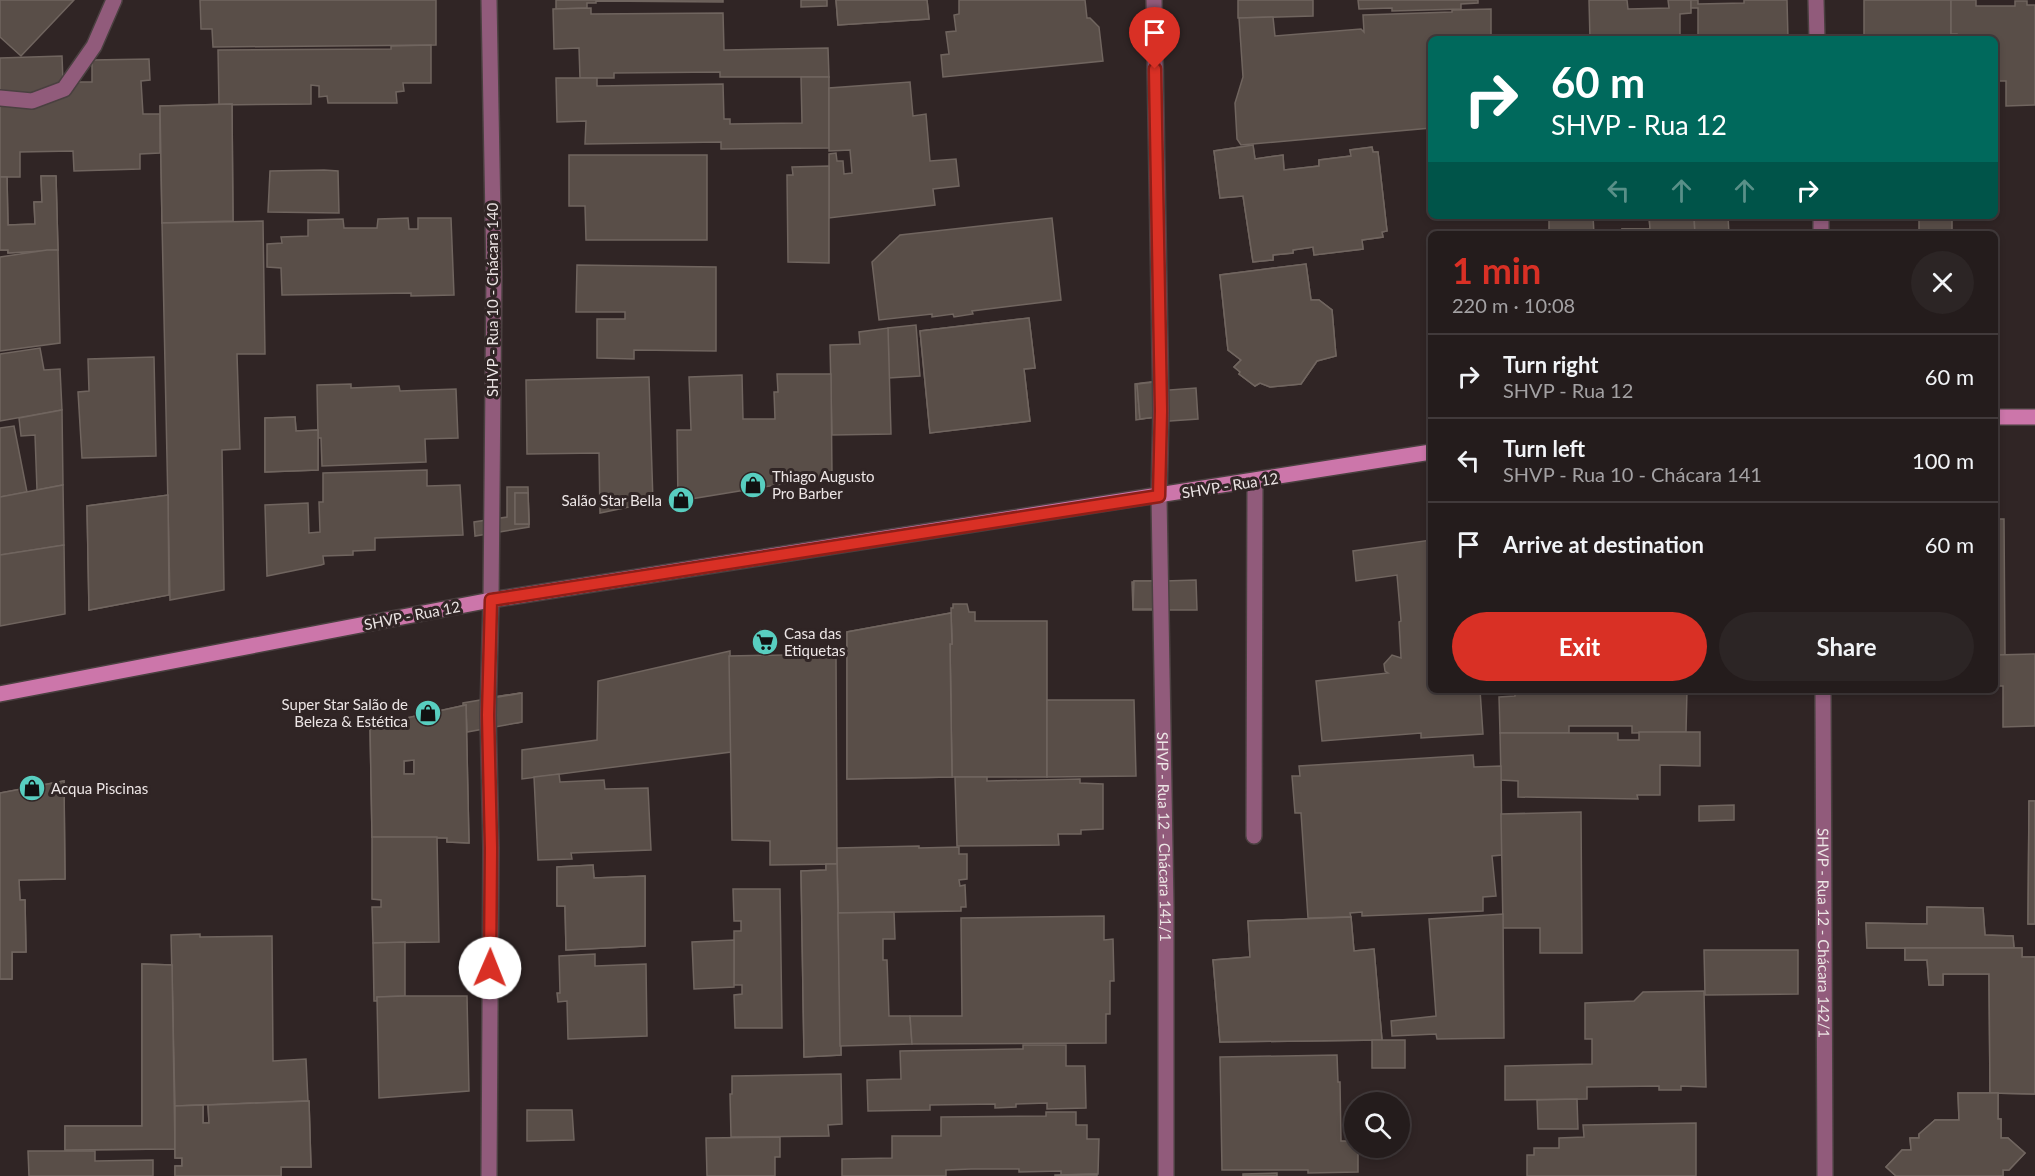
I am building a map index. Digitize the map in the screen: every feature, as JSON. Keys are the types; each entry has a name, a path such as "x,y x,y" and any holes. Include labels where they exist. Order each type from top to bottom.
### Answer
{"street":[{"path":"0,98 32,100 64,89 94,46 114,0"},
{"name":"SHVP - Rua 10 - Chácara 140","path":"489,0 494,274 488,715 491,848 489,1176"},
{"name":"SHVP - Rua 12 - Chácara 141/1","path":"1154,0 1161,411 1159,496 1166,908 1167,1176"},
{"path":"1816,0 1817,36"},
{"path":"1998,417 2035,417"},
{"name":"SHVP - Rua 12","path":"0,694 491,600 1428,453"},
{"path":"1254,836 1255,481"},
{"name":"SHVP - Rua 12 - Chácara 142/1","path":"1823,693 1825,1176"}],"building":[{"path":"0,0 74,0 21,56 0,37"},
{"path":"200,0 436,0 436,45 213,47 212,29 201,29"},
{"path":"556,0 723,0 723,2 596,1 596,3 587,3 587,8 556,9"},
{"path":"801,0 827,0 827,6 801,7"},
{"path":"836,0 927,0 929,19 838,25"},
{"path":"836,0 927,0 929,19 838,25"},
{"path":"959,0 1085,0 1087,18 1099,27 1103,61 943,77 941,55 949,54 946,32 956,31 954,15 959,14"},
{"path":"1238,0 1313,0 1313,16 1238,18"},
{"path":"1358,0 1478,0 1478,3 1461,4 1461,9 1392,11 1392,8 1359,9"},
{"path":"1589,0 1627,0 1628,9 1669,8 1668,0 1691,0 1691,13 1680,14 1680,36 1590,36"},
{"path":"1691,0 1698,0 1698,4 1744,3 1744,0 1787,0 1788,36 1698,36 1698,8 1691,8"},
{"path":"1864,0 1951,0 1951,36 1864,36"},
{"path":"1951,0 1976,0 1976,6 2015,6 2015,1 2027,1 2027,5 2035,5 2035,105 2006,106 2006,81 1998,81 1998,36 1951,34"},
{"path":"591,8 591,14 723,13 724,50 828,48 829,77 720,77 720,72 614,73 614,78 580,78 579,48 554,49 553,9"},
{"path":"1491,9 1491,36 1428,36 1428,128 1241,145 1237,139 1235,103 1243,77 1239,18 1273,17 1275,36 1361,29 1364,32 1363,15 1452,12 1452,10"},
{"path":"431,45 431,83 403,83 404,91 396,92 397,103 328,103 327,96 319,97 319,86 311,85 311,104 219,105 218,50 391,49 391,46"},
{"path":"62,56 63,82 92,82 92,60 149,59 150,80 141,81 143,114 160,114 160,153 140,154 140,169 74,171 73,151 20,152 20,177 0,177 0,58"},
{"path":"801,77 829,77 829,148 721,149 721,142 585,144 586,121 557,122 556,78 597,78 597,86 723,84 724,119 730,119 730,124 802,123"},
{"path":"910,82 913,116 926,114 930,161 956,159 959,186 933,189 935,205 829,218 829,154 836,153 837,161 843,161 844,174 852,173 850,150 829,151 829,88"},
{"path":"232,104 233,221 162,223 160,106"},
{"path":"232,104 233,221 162,223 160,106"},
{"path":"1253,145 1255,159 1283,155 1284,170 1319,166 1319,160 1351,156 1350,150 1372,147 1373,152 1378,152 1387,231 1382,232 1383,237 1362,240 1363,249 1314,255 1313,247 1293,250 1293,253 1273,255 1273,260 1253,262 1243,196 1220,198 1214,151"},
{"path":"1253,145 1255,159 1283,155 1284,170 1319,166 1319,160 1351,156 1350,150 1372,147 1373,152 1378,152 1387,231 1382,232 1383,237 1362,240 1363,249 1314,255 1313,247 1293,250 1293,253 1273,255 1273,260 1253,262 1243,196 1220,198 1214,151"},
{"path":"569,155 707,155 707,240 586,240 585,206 569,206"},
{"path":"829,166 829,263 788,262 787,175 793,175 792,167"},
{"path":"270,171 338,171 339,213 268,212"},
{"path":"41,176 56,176 58,250 8,253 8,250 0,250 0,177 7,177 8,225 35,224 34,202 42,202"},
{"path":"41,176 56,176 58,250 8,253 8,250 0,250 0,177 7,177 8,225 35,224 34,202 42,202"},
{"path":"408,218 409,229 418,229 418,218 451,218 454,295 411,296 411,293 282,295 281,268 267,267 267,244 282,243 281,237 308,236 308,220 343,219 344,228 377,228 378,219"},
{"path":"1052,218 1061,300 972,311 973,314 954,317 953,314 932,317 932,314 879,320 872,262 900,235"},
{"path":"1549,219 1593,219 1594,231 1549,231"},
{"path":"1649,219 1694,219 1695,231 1622,231 1622,229 1650,229"},
{"path":"1649,219 1694,219 1695,231 1622,231 1622,229 1650,229"},
{"path":"1694,219 1728,219 1729,231 1695,231"},
{"path":"1919,219 1952,219 1952,231 1919,231"},
{"path":"263,221 265,354 237,354 240,449 222,450 224,590 170,600 162,223"},
{"path":"58,250 60,343 0,351 0,257"},
{"path":"1306,264 1311,300 1319,300 1332,310 1336,356 1317,361 1301,384 1270,387 1260,383 1255,386 1239,374 1240,372 1234,367 1241,360 1228,350 1220,275"},
{"path":"1306,264 1311,300 1319,300 1332,310 1336,356 1317,361 1301,384 1270,387 1260,383 1255,386 1239,374 1240,372 1234,367 1241,360 1228,350 1220,275"},
{"path":"577,265 716,267 716,351 634,350 634,359 597,358 597,319 625,319 625,312 576,312"},
{"path":"1029,318 1035,368 1024,369 1030,421 930,433 920,331"},
{"path":"1029,318 1035,368 1024,369 1030,421 930,433 920,331"},
{"path":"916,325 920,376 889,378 888,328"},
{"path":"888,328 891,434 832,435 830,345 860,344 859,332"},
{"path":"40,348 44,370 60,369 62,410 0,421 0,354"},
{"path":"154,357 156,456 82,458 78,392 89,391 88,359"},
{"path":"777,374 831,374 832,476 678,501 677,430 691,430 689,377 742,375 743,419 775,419 774,392 778,392"},
{"path":"649,377 653,502 600,513 599,453 527,454 526,380"},
{"path":"1157,381 1156,391 1196,388 1198,419 1156,422 1155,417 1136,420 1135,384"},
{"path":"1155,382 1156,417 1140,419 1137,384"},
{"path":"1155,382 1156,417 1140,419 1137,384"},
{"path":"351,384 351,388 399,386 400,391 456,389 458,438 425,439 426,462 322,466 321,438 318,438 317,385"},
{"path":"62,410 63,485 37,490 35,435 21,436 19,418"},
{"path":"295,417 296,431 318,430 318,470 265,472 265,418"},
{"path":"295,417 296,431 318,430 318,470 265,472 265,418"},
{"path":"14,426 27,492 0,497 0,428"},
{"path":"427,470 427,486 460,485 463,535 375,538 375,550 353,551 353,555 323,556 324,564 267,576 265,505 308,503 309,533 320,532 319,502 323,502 323,473"},
{"path":"63,485 64,545 0,555 0,497"},
{"path":"507,487 528,487 529,527 475,536 474,522 507,517"},
{"path":"515,493 528,493 529,524 515,524"},
{"path":"515,493 528,493 529,524 515,524"},
{"path":"168,495 169,595 89,610 87,506"},
{"path":"168,495 169,595 89,610 87,506"},
{"path":"1998,519 2004,519 2005,655 1998,655"},
{"path":"1428,540 1428,693 1480,693 1483,734 1421,738 1421,733 1322,741 1316,681 1388,673 1385,671 1384,664 1392,655 1401,658 1397,575 1356,581 1353,551"},
{"path":"64,545 65,614 0,626 0,555"},
{"path":"1196,580 1197,610 1133,610 1132,582"},
{"path":"1134,581 1154,581 1153,609 1133,609"},
{"path":"1134,581 1154,581 1153,609 1133,609"},
{"path":"953,604 967,604 969,612 975,612 975,621 1047,621 1047,777 952,777 950,644 952,644 951,608"},
{"path":"951,613 952,777 847,779 847,632"},
{"path":"951,613 952,777 847,779 847,632"},
{"path":"730,651 731,752 522,779 522,750 597,740 598,681"},
{"path":"836,654 837,864 770,865 770,841 732,840 729,656"},
{"path":"2035,654 2035,726 2003,727 2003,686 1998,686 1998,655"},
{"path":"520,693 521,722 496,726 495,697"},
{"path":"520,693 521,722 496,726 495,697"},
{"path":"522,693 522,722 467,732 466,705 463,706 463,703"},
{"path":"1515,693 1687,693 1686,732 1632,733 1632,726 1569,726 1569,733 1500,733 1499,697 1515,696"},
{"path":"1047,700 1134,700 1136,776 1047,777"},
{"path":"466,705 469,843 447,842 447,838 372,837 370,726","holes":["414,760 414,774 404,774 404,761"]},
{"path":"466,705 469,843 447,842 447,838 372,837 370,726","holes":["414,760 414,774 404,774 404,761"]},
{"path":"1639,732 1700,732 1700,766 1660,765 1660,795 1637,795 1638,799 1518,797 1518,781 1501,780 1500,733 1618,733 1618,740 1639,740"},
{"path":"1473,755 1474,767 1501,766 1502,855 1492,856 1496,896 1483,897 1483,911 1362,916 1362,912 1350,913 1351,917 1308,918 1301,813 1295,813 1292,776 1300,776 1299,766"},
{"path":"559,774 560,782 604,780 605,789 648,788 651,850 571,853 572,859 538,860 534,777"},
{"path":"955,777 987,777 987,781 1080,779 1080,783 1103,784 1103,829 1081,830 1081,834 1058,834 1059,845 957,846"},
{"path":"64,781 65,879 19,880 20,900 25,900 26,952 12,952 12,979 0,979 0,793"},
{"path":"64,781 65,879 19,880 20,900 25,900 26,952 12,952 12,979 0,979 0,793"},
{"path":"2029,801 2035,801 2035,924 2028,924"},
{"path":"2029,801 2035,801 2035,924 2028,924"},
{"path":"1734,805 1734,820 1699,821 1699,806"},
{"path":"1581,812 1582,953 1540,953 1540,928 1503,928 1501,814"},
{"path":"372,837 437,837 439,942 373,943 372,907 381,907 381,900 372,899"},
{"path":"919,846 919,848 959,847 959,854 967,854 967,879 959,880 960,886 965,885 966,907 961,907 961,911 838,913 837,848"},
{"path":"826,864 837,864 841,1055 804,1057 801,871 826,870"},
{"path":"826,864 837,864 841,1055 804,1057 801,871 826,870"},
{"path":"593,865 594,878 645,876 645,946 566,950 565,906 557,906 557,867"},
{"path":"593,865 594,878 645,876 645,946 566,950 565,906 557,906 557,867"},
{"path":"733,889 780,889 782,1028 735,1028 734,995 742,994 742,985 734,985 734,931 741,931 741,921 734,921"},
{"path":"1927,907 1983,908 1985,935 2013,936 2014,948 1867,948 1866,923 1927,924"},
{"path":"1927,907 1983,908 1985,935 2013,936 2014,948 1867,948 1866,923 1927,924"},
{"path":"894,912 895,939 883,939 883,960 887,960 889,1016 910,1016 912,1044 840,1046 838,913"},
{"path":"1503,914 1504,1038 1437,1039 1436,1034 1392,1036 1391,1021 1436,1016 1429,919"},
{"path":"1104,916 1104,940 1113,939 1114,981 1110,981 1110,1014 1106,1014 1106,1043 912,1044 910,1016 962,1016 961,918"},
{"path":"1351,917 1354,951 1374,949 1382,1040 1220,1042 1213,960 1250,957 1248,921"},
{"path":"1351,917 1354,951 1374,949 1382,1040 1220,1042 1213,960 1250,957 1248,921"},
{"path":"200,934 200,937 272,936 273,1061 306,1059 308,1101 175,1106 171,935"},
{"path":"734,940 734,987 694,989 692,942"},
{"path":"405,942 405,996 377,997 377,1001 374,1001 373,943"},
{"path":"1905,948 2022,948 2022,957 2035,957 2035,1094 1990,1093 1989,974 1943,974 1943,985 1929,985 1927,960 1905,960"},
{"path":"1905,948 2022,948 2022,957 2035,957 2035,1094 1990,1093 1989,974 1943,974 1943,985 1929,985 1927,960 1905,960"},
{"path":"1704,950 1798,950 1798,994 1705,995"},
{"path":"595,954 595,966 646,964 647,1036 568,1039 567,1001 558,1002 557,993 560,993 559,956"},
{"path":"142,964 172,965 175,1149 65,1150 65,1126 142,1126"},
{"path":"142,964 172,965 175,1149 65,1150 65,1126 142,1126"},
{"path":"1704,991 1706,1087 1681,1086 1681,1090 1659,1090 1659,1086 1587,1087 1587,1099 1505,1100 1505,1066 1592,1064 1592,1039 1585,1039 1585,1003 1634,1001 1643,992"},
{"path":"467,996 469,1091 379,1098 377,997"},
{"path":"1372,1040 1405,1040 1405,1068 1372,1068"},
{"path":"1023,1045 1066,1045 1066,1066 1085,1066 1086,1108 1047,1109 1047,1103 1016,1104 1016,1107 995,1108 995,1104 930,1105 930,1110 868,1111 867,1080 901,1079 900,1051 1023,1049"},
{"path":"1337,1055 1341,1141 1344,1141 1344,1158 1358,1158 1358,1172 1222,1170 1220,1057"},
{"path":"841,1074 842,1124 828,1125 829,1136 731,1137 732,1076"},
{"path":"1958,1093 1998,1093 2001,1138 2008,1138 2025,1153 2009,1170 2003,1170 2003,1176 1896,1176 1886,1167 1902,1150 1911,1150 1910,1138 1919,1138 1919,1134 1935,1120 1959,1120"},
{"path":"1958,1093 1998,1093 2001,1138 2008,1138 2025,1153 2009,1170 2003,1170 2003,1176 1896,1176 1886,1167 1902,1150 1911,1150 1910,1138 1919,1138 1919,1134 1935,1120 1959,1120"},
{"path":"1577,1099 1578,1129 1538,1129 1537,1100"},
{"path":"309,1101 311,1167 281,1167 281,1176 175,1176 175,1166 182,1166 182,1158 175,1158 175,1106 203,1105 203,1123 209,1123 208,1105"},
{"path":"309,1101 311,1167 281,1167 281,1176 175,1176 175,1166 182,1166 182,1158 175,1158 175,1106 203,1105 203,1123 209,1123 208,1105"},
{"path":"527,1110 572,1110 574,1140 527,1141"},
{"path":"1046,1112 1076,1112 1076,1125 1087,1125 1087,1139 1099,1139 1098,1174 1061,1175 1061,1171 1019,1172 1019,1169 971,1169 946,1170 946,1176 842,1176 842,1159 892,1158 892,1136 941,1136 941,1117 1046,1116"},
{"path":"1696,1123 1696,1176 1527,1176 1527,1155 1534,1155 1534,1148 1559,1148 1559,1138 1584,1137 1583,1125"},
{"path":"780,1137 780,1157 775,1157 775,1176 707,1176 706,1138"},
{"path":"28,1151 95,1151 95,1161 153,1160 153,1176 29,1176"},
{"path":"1277,1173 1277,1176 1243,1176 1243,1174"},
{"path":"1097,1174 1097,1176 1055,1176 1055,1175"}],"place":[{"name":"Thiago Augusto Pro Barber","path":"753,485"},
{"name":"Salão Star Bella","path":"681,500"},
{"name":"Casa das Etiquetas","path":"765,642"},
{"name":"Super Star Salão de Beleza & Estética","path":"428,713"},
{"name":"Acqua Piscinas","path":"32,788"}],"route":[{"path":"490,968 491,848 488,715 491,600 1159,496 1161,411 1155,69"}]}
